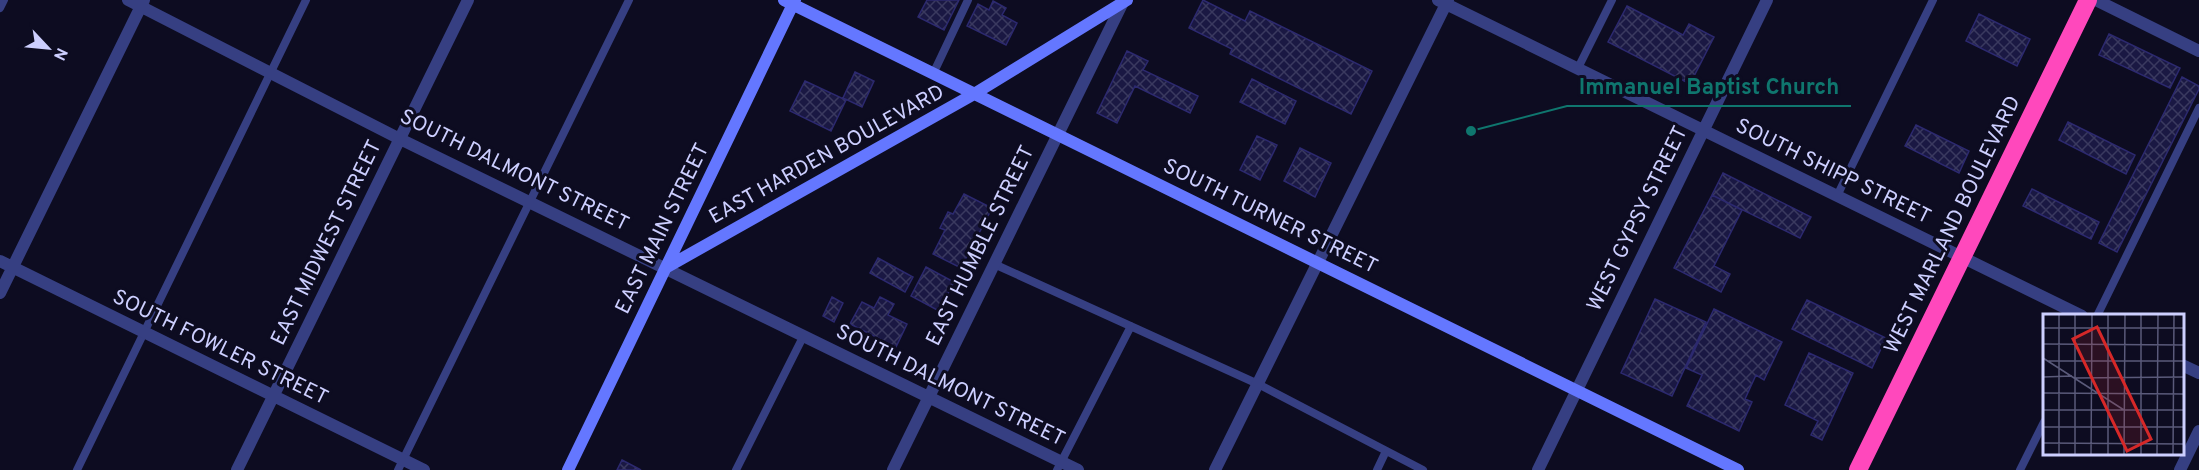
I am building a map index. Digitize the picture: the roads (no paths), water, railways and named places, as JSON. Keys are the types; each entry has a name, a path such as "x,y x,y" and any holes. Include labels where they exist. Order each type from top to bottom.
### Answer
{"highway":[{"name":"WEST MARLAND BOULEVARD","path":"1858,470 2088,0"}],"main road":[{"name":"EAST HARDEN BOULEVARD","path":"667,267 974,94 1124,1"},
{"name":"SOUTH TURNER STREET","path":"790,2 1737,470"},
{"name":"EAST MAIN STREET","path":"568,470 667,267 790,2"}],"street":[{"name":"SOUTH DALMONT STREET","path":"128,0 143,3 400,139 667,267 929,397 1059,466 1078,470"},
{"name":"EAST MIDWEST STREET","path":"237,470 468,0"},
{"name":"WEST GYPSY STREET","path":"1538,470 1767,0"},
{"path":"2096,0 2199,51"},
{"name":"EAST HUMBLE STREET","path":"893,470 1124,1"},
{"path":"1215,470 1319,262 1444,1"},
{"name":"SOUTH SHIPP STREET","path":"1444,1 2080,314"},
{"path":"0,292 143,3"},
{"name":"SOUTH FOWLER STREET","path":"0,261 273,396 400,465 424,470"},
{"path":"2184,366 2199,373"},
{"path":"2180,470 2199,431"}],"lane":[{"path":"0,8 4,0"},
{"path":"77,470 306,0"},
{"path":"400,465 629,0"},
{"path":"933,74 968,0"},
{"path":"1578,68 1611,0"},
{"path":"1837,196 1933,0"},
{"path":"2097,314 2199,108"},
{"path":"994,264 1258,384 1423,470"},
{"path":"1059,466 1131,326"},
{"path":"736,470 804,335"},
{"path":"2020,470 2043,424"},
{"path":"1377,470 1386,451"}],"place":[{"name":"Immanuel Baptist Church","path":"1471,131"}]}
